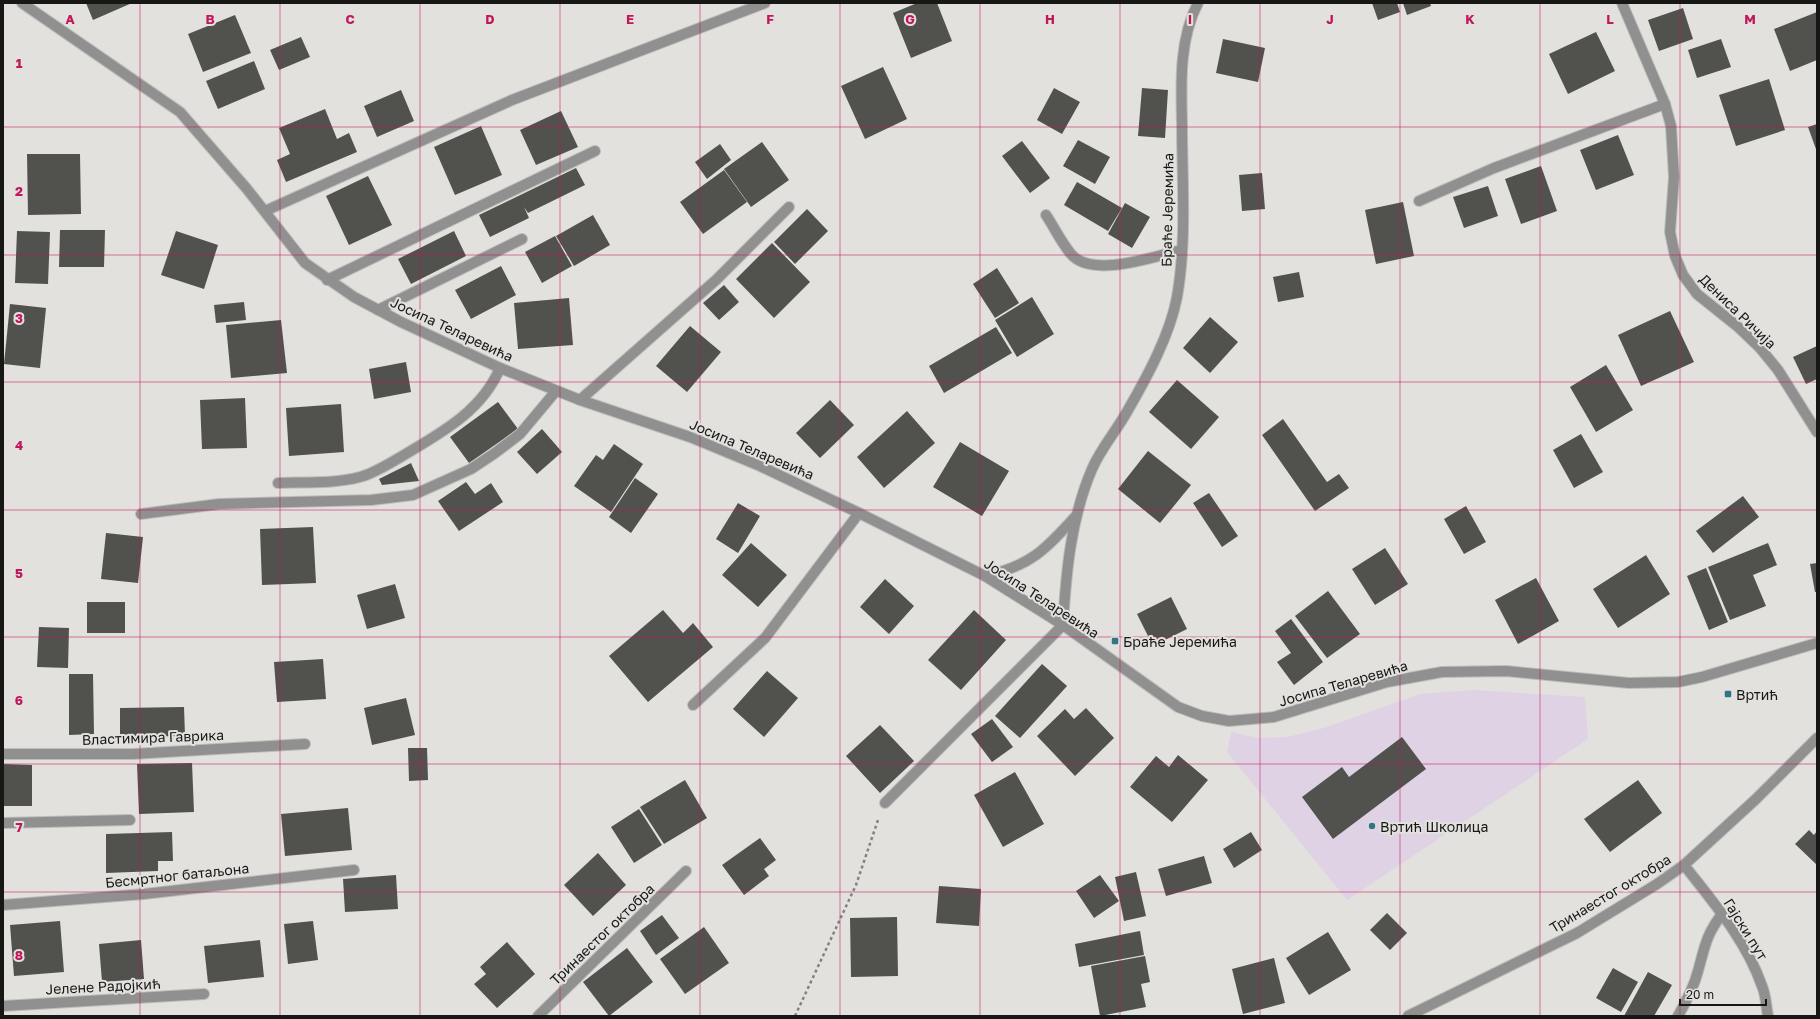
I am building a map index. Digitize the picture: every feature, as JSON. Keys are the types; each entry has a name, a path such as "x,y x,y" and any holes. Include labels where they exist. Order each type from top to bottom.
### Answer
{"street":[{"name":"Јосипа Теларевића","path":"22,3 180,112 247,189 305,263 327,280 378,310 500,368 580,400 711,445 760,466 860,513 985,576 1063,625 1152,691 1178,707 1202,716 1229,721 1274,717 1387,682 1442,672 1506,671 1630,683 1678,682 1702,677 1817,643"},
{"path":"264,211 512,100 765,3"},
{"name":"Браће Јеремића","path":"1063,625 1065,588 1075,516 1093,467 1143,382 1172,318 1179,283 1182,250 1182,103 1184,42 1190,18 1198,3"},
{"name":"Дениса Ричија","path":"1622,3 1664,104 1671,126 1674,177 1670,232 1675,256 1682,275 1697,294 1737,326 1760,348 1778,370 1817,432"},
{"path":"1419,201 1501,165 1664,104"},
{"path":"327,280 595,151"},
{"path":"580,400 716,280 789,207"},
{"path":"1046,215 1071,255 1085,263 1101,266 1122,264 1182,250"},
{"path":"378,310 522,239"},
{"path":"278,483 329,481 360,477 380,469 443,431 470,411 487,392 495,380 500,368"},
{"path":"141,514 220,504 371,500 413,495 471,469 495,453 520,434 556,391"},
{"path":"693,705 765,638 860,513"},
{"name":"Браће Јеремића","path":"985,576 1006,571 1038,555 1075,516"},
{"path":"885,803 1063,625"},
{"name":"Тринаестог октобра","path":"1408,1016 1577,933 1657,884 1684,865 1756,799 1817,738"},
{"name":"Властимира Гаврика","path":"3,754 133,754 304,744"},
{"path":"3,823 130,820"},
{"name":"Гајски пут","path":"1684,865 1722,914 1751,958 1763,987 1768,1016"},
{"name":"Бесмртног батаљона","path":"3,906 144,894 354,870"},
{"name":"Тринаестог октобра","path":"538,1016 686,871"},
{"path":"1678,1016 1687,1000 1698,972 1708,934 1722,914"},
{"name":"Јелене Радојкић","path":"3,1006 204,994"}],"path":[{"path":"795,1016 856,885 885,803"}],"shaded area":[{"name":"Вртић Школица","path":"1474,690 1585,697 1588,739 1347,900 1227,752 1231,732 1258,738 1287,737 1324,728 1420,694"}],"building":[{"path":"86,3 132,3 93,20"},
{"path":"917,3 937,3 952,41 911,58 893,13"},
{"path":"1372,3 1397,3 1400,12 1378,20"},
{"path":"1403,3 1430,3 1431,6 1407,15"},
{"path":"1683,8 1693,39 1659,51 1648,20"},
{"path":"1817,12 1817,60 1790,71 1774,29"},
{"path":"235,15 251,53 203,72 188,34"},
{"path":"1596,32 1615,71 1568,94 1549,54"},
{"path":"301,37 310,57 279,70 270,50"},
{"path":"1223,39 1265,48 1258,82 1216,73"},
{"path":"1721,39 1731,67 1697,78 1688,50"},
{"path":"254,61 265,89 218,109 206,81"},
{"path":"883,67 907,119 865,139 841,86"},
{"path":"1769,79 1785,130 1736,146 1719,95"},
{"path":"1054,88 1080,102 1062,134 1037,120"},
{"path":"1142,88 1168,90 1165,138 1138,136"},
{"path":"401,90 414,121 377,137 364,106"},
{"path":"325,109 337,139 349,133 357,152 286,182 277,160 290,154 279,128"},
{"path":"561,111 578,147 536,165 520,130"},
{"path":"1817,124 1817,152 1808,127"},
{"path":"481,126 502,175 455,195 434,147"},
{"path":"1618,135 1634,175 1596,190 1580,150"},
{"path":"1078,140 1110,157 1095,184 1063,166"},
{"path":"1022,141 1050,178 1030,193 1002,156"},
{"path":"762,142 789,180 751,207 724,169"},
{"path":"720,144 731,160 707,179 695,162"},
{"path":"27,154 80,154 81,214 28,215"},
{"path":"1541,166 1557,211 1521,224 1505,179"},
{"path":"576,168 585,185 528,213 524,207 529,218 490,237 479,215"},
{"path":"724,170 747,202 703,234 680,202"},
{"path":"1262,173 1265,209 1242,211 1239,175"},
{"path":"368,176 392,225 349,245 326,196"},
{"path":"1077,182 1122,208 1108,231 1064,205"},
{"path":"1488,186 1498,216 1464,228 1453,197"},
{"path":"1403,202 1414,256 1376,264 1365,210"},
{"path":"1125,203 1150,217 1132,248 1108,234"},
{"path":"807,209 828,231 795,264 774,242"},
{"path":"593,215 610,245 574,266 556,236"},
{"path":"60,230 105,230 104,267 59,267"},
{"path":"17,231 50,232 48,284 15,283"},
{"path":"176,231 218,245 204,289 161,275"},
{"path":"454,231 466,256 411,284 398,259"},
{"path":"555,236 572,266 542,283 525,252"},
{"path":"772,243 810,282 774,318 736,279"},
{"path":"501,266 516,295 471,319 455,290"},
{"path":"997,268 1019,303 995,318 973,284"},
{"path":"1299,272 1304,297 1278,302 1273,277"},
{"path":"724,285 739,302 719,320 703,303"},
{"path":"1032,297 1054,334 1017,357 995,320"},
{"path":"569,298 573,345 518,349 514,303"},
{"path":"244,302 246,320 216,323 214,305"},
{"path":"10,304 46,308 40,368 4,364"},
{"path":"1670,311 1694,362 1641,386 1618,335"},
{"path":"1210,317 1238,342 1210,373 1183,348"},
{"path":"281,320 287,373 231,378 226,325"},
{"path":"690,326 721,352 687,392 656,366"},
{"path":"996,327 1012,353 944,393 929,366"},
{"path":"1817,346 1817,379 1806,384 1793,357"},
{"path":"406,362 411,392 374,399 369,369"},
{"path":"1606,365 1633,410 1596,432 1570,387"},
{"path":"1177,380 1219,417 1191,449 1149,412"},
{"path":"245,398 247,448 202,449 200,400"},
{"path":"830,400 854,425 820,458 796,433"},
{"path":"498,402 518,429 469,463 450,437"},
{"path":"341,404 344,452 289,456 286,408"},
{"path":"907,411 935,443 884,488 857,457"},
{"path":"1283,419 1327,482 1339,474 1349,488 1315,511 1262,435"},
{"path":"542,429 562,452 537,474 517,452"},
{"path":"1581,434 1603,472 1574,488 1553,450"},
{"path":"960,442 1009,471 982,516 933,487"},
{"path":"614,444 643,464 611,512 574,486 596,455 603,460"},
{"path":"1148,451 1191,485 1160,523 1118,489"},
{"path":"411,463 419,481 382,485 379,479"},
{"path":"635,478 658,494 631,533 609,517"},
{"path":"466,482 475,494 491,483 503,502 459,531 438,501"},
{"path":"1209,493 1238,536 1222,547 1193,503"},
{"path":"1743,496 1759,517 1713,553 1696,531"},
{"path":"738,503 760,516 738,553 716,539"},
{"path":"1466,506 1486,542 1464,554 1444,519"},
{"path":"313,527 316,583 262,585 260,529"},
{"path":"106,533 143,537 138,583 101,579"},
{"path":"751,543 787,575 758,607 722,575"},
{"path":"1768,543 1777,565 1753,575 1766,606 1730,620 1708,567"},
{"path":"1385,548 1408,584 1375,605 1352,569"},
{"path":"1646,555 1670,594 1618,628 1593,589"},
{"path":"1817,563 1817,592 1815,592 1810,564"},
{"path":"1706,568 1728,622 1709,630 1687,576"},
{"path":"1536,578 1559,621 1518,644 1495,600"},
{"path":"885,579 914,606 889,634 860,607"},
{"path":"395,584 405,618 367,629 357,595"},
{"path":"1328,591 1360,634 1327,658 1295,616"},
{"path":"1171,597 1187,629 1153,646 1137,614"},
{"path":"87,602 125,602 125,633 87,633"},
{"path":"663,610 683,633 693,623 713,647 648,702 609,656"},
{"path":"974,610 1006,640 961,690 928,660"},
{"path":"1291,619 1323,662 1294,685 1277,662 1291,653 1275,631"},
{"path":"39,627 69,628 68,668 37,667"},
{"path":"323,659 326,699 277,702 274,662"},
{"path":"1042,664 1067,686 1020,738 995,716"},
{"path":"767,671 798,698 764,737 733,709"},
{"path":"69,674 93,674 94,734 69,735"},
{"path":"406,698 415,735 372,745 364,708"},
{"path":"184,707 185,736 120,737 120,708"},
{"path":"1086,708 1114,738 1075,776 1037,736 1065,709 1074,719"},
{"path":"992,719 1013,747 992,762 971,734"},
{"path":"880,725 914,761 880,793 846,756"},
{"path":"1402,737 1426,769 1333,839 1302,797 1342,767 1349,777"},
{"path":"408,748 427,748 428,780 409,781"},
{"path":"1178,755 1208,780 1172,822 1130,787 1156,756 1169,767"},
{"path":"192,763 194,812 139,814 137,764"},
{"path":"3,764 32,765 32,806 3,806"},
{"path":"1015,772 1044,824 1003,847 974,795"},
{"path":"685,780 707,818 664,844 640,807"},
{"path":"1638,780 1662,813 1610,852 1584,819"},
{"path":"348,808 352,850 285,856 281,814"},
{"path":"639,809 662,845 634,863 611,827"},
{"path":"1809,830 1814,835 1817,831 1817,865 1795,844"},
{"path":"172,832 173,861 158,861 158,871 106,873 106,834"},
{"path":"1251,832 1262,850 1234,868 1223,849"},
{"path":"760,838 776,860 764,869 769,876 744,895 722,865"},
{"path":"598,853 626,885 593,916 564,885"},
{"path":"1204,856 1212,883 1166,896 1158,869"},
{"path":"1136,872 1146,916 1124,921 1115,877"},
{"path":"396,875 398,909 345,912 343,879"},
{"path":"1100,875 1119,901 1094,918 1076,891"},
{"path":"939,886 981,889 979,926 936,923"},
{"path":"1387,913 1407,933 1390,950 1370,930"},
{"path":"662,915 679,938 656,955 640,931"},
{"path":"897,917 898,976 851,977 850,918"},
{"path":"60,921 64,972 14,976 10,925"},
{"path":"313,921 318,960 288,964 284,924"},
{"path":"704,927 729,963 685,994 660,959"},
{"path":"1140,931 1144,955 1079,967 1075,944"},
{"path":"1328,932 1351,970 1309,995 1286,958"},
{"path":"141,940 144,979 102,982 99,944"},
{"path":"260,940 264,977 208,983 204,946"},
{"path":"507,942 535,974 497,1008 474,984 486,974 480,967"},
{"path":"627,948 653,982 609,1016 583,982"},
{"path":"1145,956 1150,982 1141,984 1146,1007 1100,1016 1091,966"},
{"path":"1274,958 1285,1003 1243,1014 1232,969"},
{"path":"1613,968 1638,982 1621,1012 1596,998"},
{"path":"1648,972 1672,985 1654,1016 1624,1016"}],"place":[{"name":"Браће Јеремића","path":"1115,641"},
{"name":"Вртић","path":"1728,694"},
{"name":"Вртић Школица","path":"1372,826"}]}
